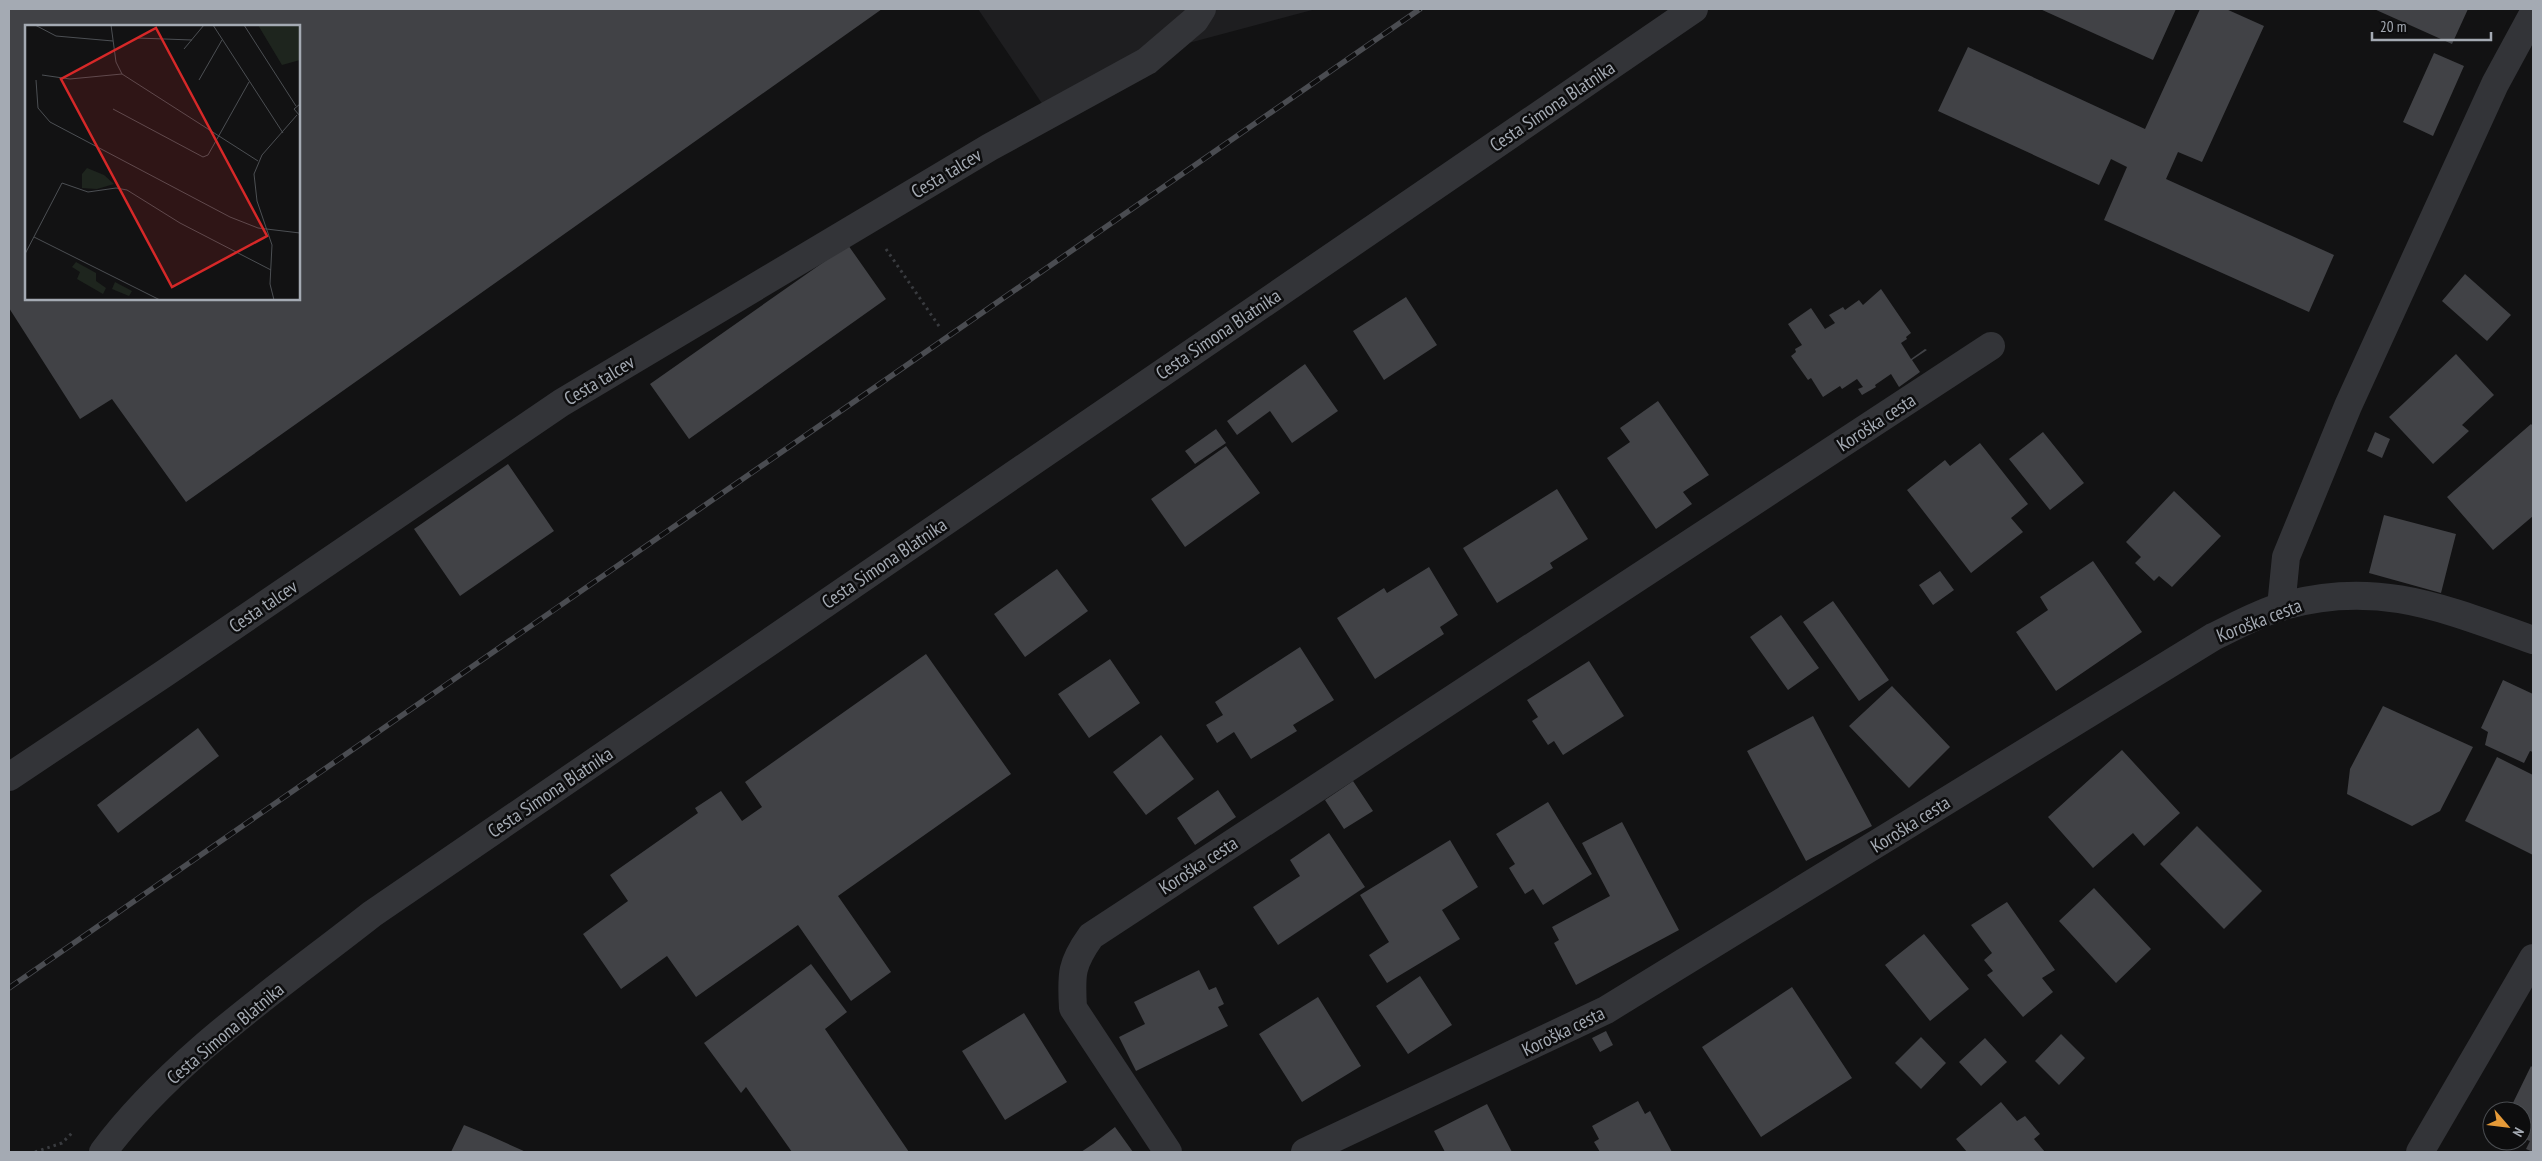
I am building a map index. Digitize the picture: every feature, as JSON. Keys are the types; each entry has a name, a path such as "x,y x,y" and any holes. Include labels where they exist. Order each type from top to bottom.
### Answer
{"street":[{"name":"Cesta talcev","path":"9,777 561,403 990,147 1147,61 1195,20 1202,9"},
{"name":"Cesta Simona Blatnika","path":"103,1152 126,1120 203,1048 372,914 1694,9"},
{"path":"2281,607 2286,557 2348,406 2495,84 2533,14"},
{"name":"Koroška cesta","path":"1168,1152 1073,1008 1072,984 1076,958 1091,936 1991,346"},
{"name":"Koroška cesta","path":"1305,1152 1606,1010 2213,637 2281,607 2321,597 2365,594 2428,604 2533,640"},
{"path":"2420,1152 2533,958"}],"path":[{"path":"865,221 941,329"}],"shaded area":[{"path":"978,9 1316,9 1121,61 1043,105"}],"building":[{"path":"9,9 882,9 186,502 112,399 80,419 9,308"},
{"path":"2040,9 2176,9 2153,60"},
{"path":"2200,9 2226,9 2264,26 2202,162 2178,152 2166,179 2334,255 2309,312 2104,220 2127,167 2111,159 2099,185 1938,111 1968,47 2145,129"},
{"path":"2374,9 2468,9 2452,44"},
{"path":"2434,53 2464,66 2433,136 2403,122"},
{"path":"848,245 886,299 689,439 650,384"},
{"path":"2465,274 2511,315 2487,341 2442,301"},
{"path":"1881,289 1911,333 1901,343 1911,359 1925,349 1927,350 1912,360 1920,372 1899,387 1891,374 1875,385 1876,387 1862,395 1858,389 1863,387 1857,379 1842,389 1840,386 1823,397 1811,378 1808,380 1791,356 1796,352 1795,349 1802,345 1788,324 1811,308 1825,329 1835,323 1829,315 1843,307 1845,310 1859,300 1863,305"},
{"path":"1406,297 1437,345 1384,380 1353,331"},
{"path":"2456,354 2494,395 2462,425 2469,431 2433,464 2389,417"},
{"path":"1305,364 1338,411 1292,443 1270,411 1237,435 1227,421"},
{"path":"1658,401 1709,475 1683,492 1692,504 1656,529 1607,458 1630,442 1620,428"},
{"path":"2531,424 2533,426 2533,516 2493,550 2447,497"},
{"path":"1216,429 1226,443 1195,464 1185,451"},
{"path":"2043,432 2084,483 2050,510 2009,459"},
{"path":"2375,432 2390,439 2382,458 2367,451"},
{"path":"1980,443 2028,504 2011,518 2023,532 1971,573 1907,490 1945,460 1950,466"},
{"path":"1226,446 1260,493 1185,547 1151,499"},
{"path":"508,464 554,531 460,596 414,529"},
{"path":"1557,489 1588,539 1550,563 1553,568 1497,603 1463,548"},
{"path":"2174,491 2221,536 2172,587 2159,576 2154,581 2135,563 2141,557 2126,542"},
{"path":"2384,515 2456,534 2441,593 2369,573"},
{"path":"2093,561 2142,632 2056,691 2016,632 2048,610 2040,597"},
{"path":"1429,567 1458,615 1440,627 1444,634 1375,679 1337,618 1384,588 1387,593"},
{"path":"1057,569 1088,611 1025,657 994,614"},
{"path":"1940,571 1954,590 1933,605 1919,585"},
{"path":"1833,601 1889,680 1859,701 1803,622"},
{"path":"1781,615 1819,668 1788,690 1750,637"},
{"path":"1300,647 1334,700 1293,725 1297,731 1251,759 1234,732 1217,743 1206,725 1223,715 1215,702"},
{"path":"926,654 1011,774 838,896 891,972 851,1001 798,925 696,997 667,956 621,989 583,934 628,901 610,875 698,813 695,808 721,791 742,821 762,807 745,782"},
{"path":"1110,659 1140,703 1089,738 1058,694"},
{"path":"1589,661 1624,716 1563,755 1554,741 1548,745 1532,721 1538,717 1527,700"},
{"path":"2503,680 2533,694 2533,752 2530,751 2524,763 2485,745 2488,732 2481,728"},
{"path":"1892,686 1950,747 1909,788 1849,726"},
{"path":"2383,706 2473,747 2440,811 2412,826 2347,794 2350,769"},
{"path":"1813,716 1872,826 1806,861 1747,751"},
{"path":"198,728 219,756 118,833 97,805"},
{"path":"1161,735 1194,779 1146,815 1113,772"},
{"path":"2122,750 2180,813 2144,846 2133,833 2093,868 2048,817"},
{"path":"2497,757 2533,775 2533,855 2465,821"},
{"path":"1353,781 1373,811 1344,829 1325,800"},
{"path":"1218,790 1236,817 1195,845 1177,818"},
{"path":"1548,802 1592,874 1543,905 1533,889 1525,894 1509,868 1515,864 1496,834"},
{"path":"1622,822 1679,930 1576,985 1554,943 1559,940 1552,927 1610,896 1582,843"},
{"path":"2197,826 2262,891 2224,929 2160,864"},
{"path":"1329,833 1365,887 1278,945 1253,907 1300,876 1290,860"},
{"path":"1450,840 1478,887 1442,910 1460,939 1387,983 1369,955 1389,942 1360,895"},
{"path":"2094,888 2151,949 2116,983 2059,921"},
{"path":"2007,902 2055,970 2042,978 2053,992 2023,1017 1987,975 1993,971 1984,960 1992,953 1971,925"},
{"path":"1924,934 1969,989 1930,1021 1885,965"},
{"path":"811,964 847,1012 825,1029 909,1152 792,1152 746,1087 741,1093 704,1043"},
{"path":"1199,970 1209,990 1216,987 1224,1004 1218,1007 1228,1026 1136,1071 1119,1037 1145,1024 1134,1002"},
{"path":"1420,976 1452,1025 1408,1054 1376,1006"},
{"path":"1792,987 1852,1078 1761,1137 1702,1047"},
{"path":"1318,997 1361,1066 1302,1102 1259,1034"},
{"path":"1024,1013 1067,1082 1005,1120 962,1051"},
{"path":"1606,1031 1613,1045 1600,1052 1592,1038"},
{"path":"2061,1034 2085,1058 2059,1085 2035,1061"},
{"path":"1921,1037 1946,1063 1921,1089 1895,1063"},
{"path":"1985,1038 2007,1062 1981,1086 1959,1062"},
{"path":"2531,1066 2533,1068 2533,1152 2531,1151 2532,1101 2514,1101"},
{"path":"1638,1101 1645,1114 1650,1111 1672,1152 1600,1152 1594,1142 1599,1139 1592,1126"},
{"path":"2001,1102 2017,1121 2025,1116 2040,1134 2034,1139 2045,1152 1967,1152 1956,1139"},
{"path":"1487,1104 1512,1152 1445,1152 1434,1131"},
{"path":"464,1125 486,1134 526,1152 451,1152"},
{"path":"1115,1127 1133,1152 1081,1152 1093,1144"}],"railway":[{"path":"9,988 1420,9"}]}
